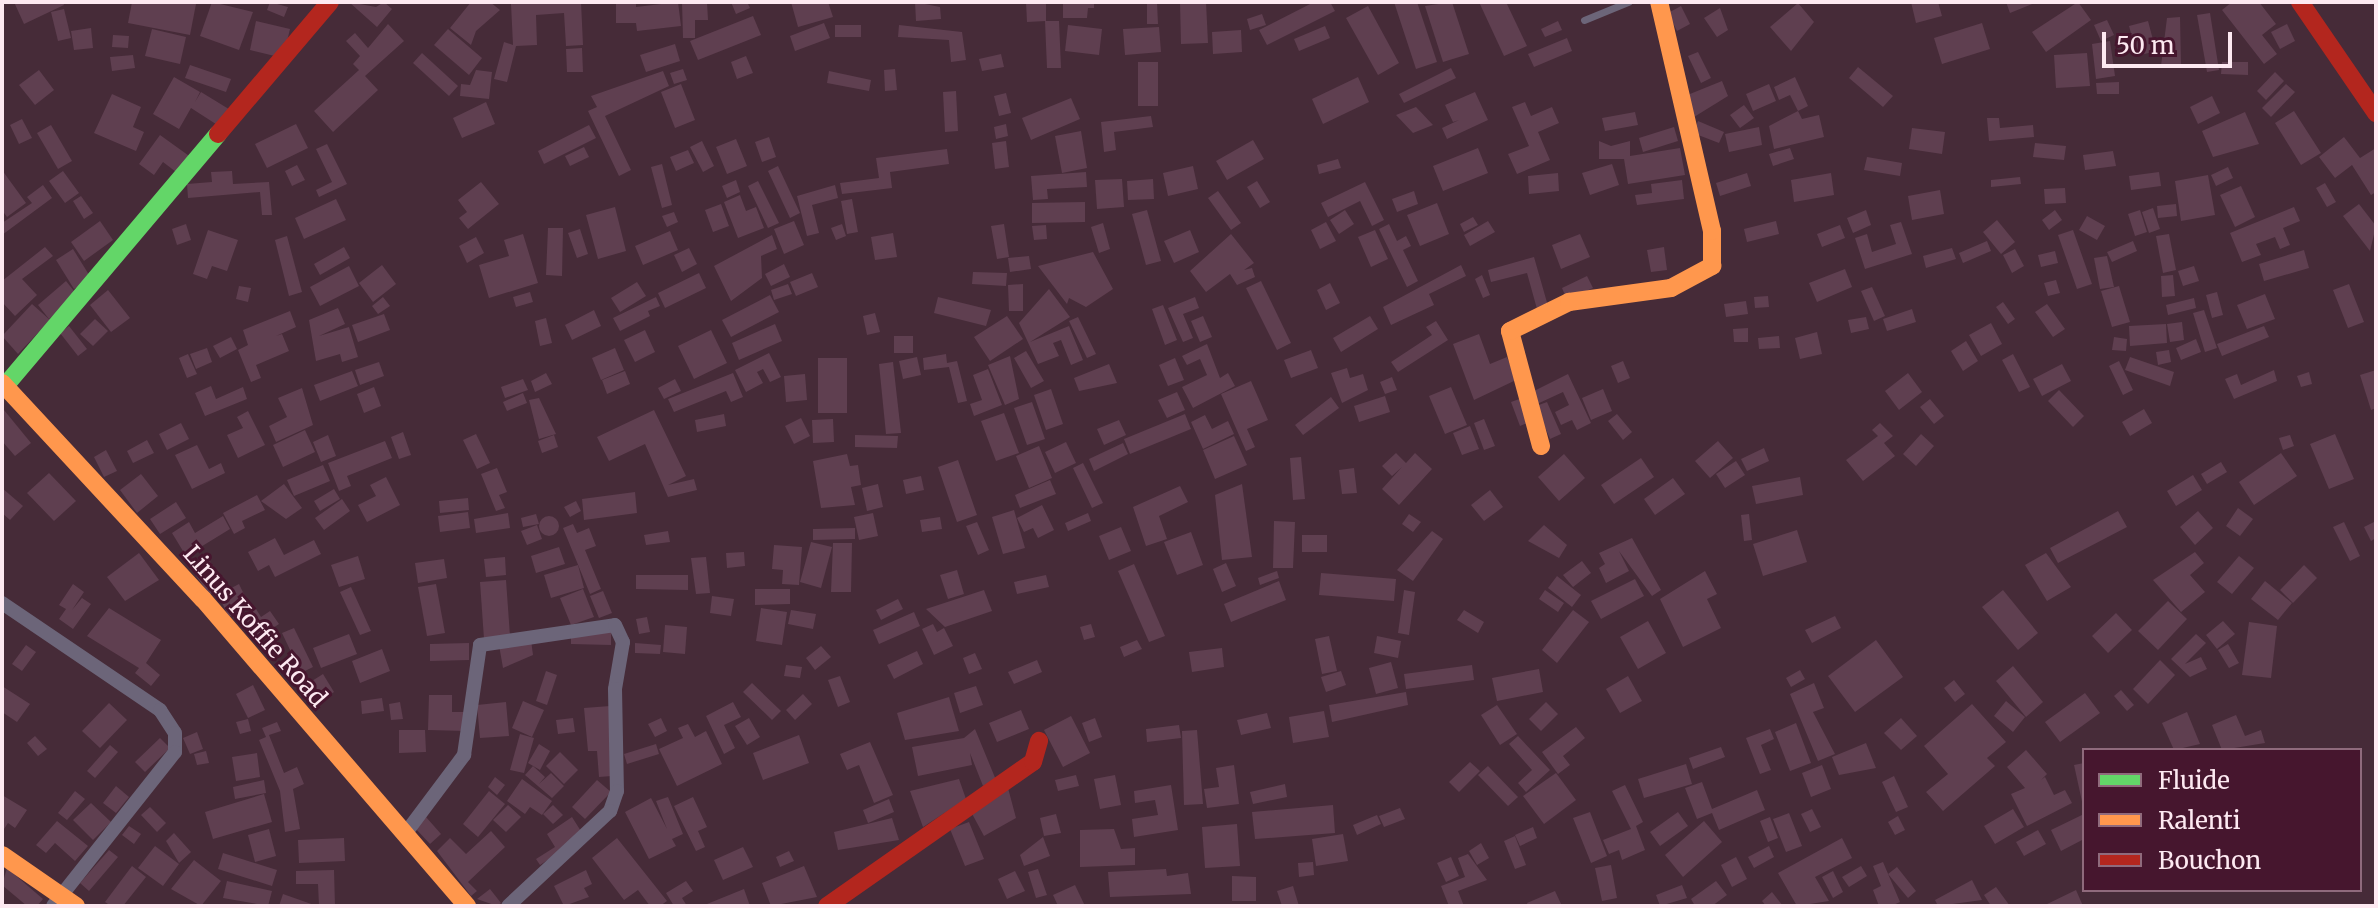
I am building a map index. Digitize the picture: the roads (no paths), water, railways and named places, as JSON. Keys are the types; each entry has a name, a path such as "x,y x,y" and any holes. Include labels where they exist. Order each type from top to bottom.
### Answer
{"street":[{"path":"4,385 330,2"},
{"path":"1541,446 1510,331 1569,302 1671,288 1712,266 1712,231 1659,2"},
{"path":"2300,2 2376,113"},
{"name":"Linus Koffie Road","path":"4,385 203,599 467,906"},
{"path":"2,603 160,710 175,733 175,752 64,902 2,855"},
{"path":"405,834 464,755 480,645 615,625 623,642 615,689 614,801 598,825 508,906"},
{"path":"827,906 1033,762 1039,741"}],"lane":[{"path":"1584,20 1628,2"}]}
